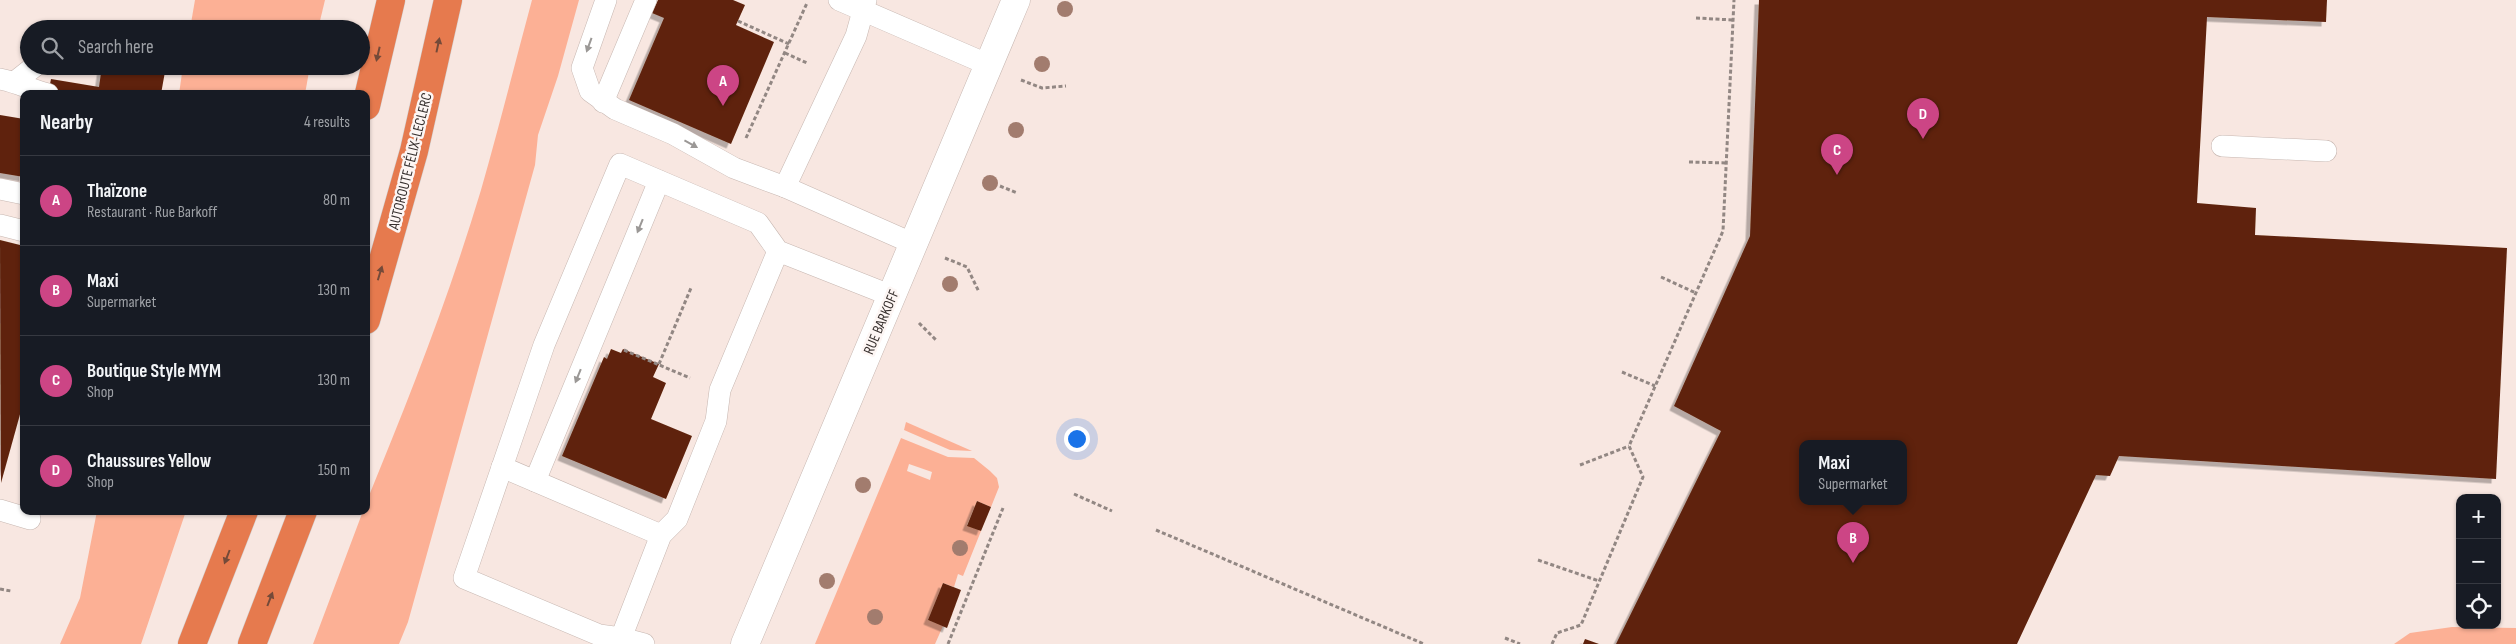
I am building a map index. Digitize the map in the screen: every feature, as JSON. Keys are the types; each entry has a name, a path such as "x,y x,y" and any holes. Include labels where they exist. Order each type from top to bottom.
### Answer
{"highway":[{"path":"370,90 391,0"},
{"name":"AUTOROUTE FÉLIX-LECLERC","path":"370,306 416,142 448,0"},
{"path":"192,644 242,515"},
{"path":"252,644 301,515"}],"street":[{"name":"RUE BARKOFF","path":"745,644 1016,0"}],"lane":[{"path":"606,0 582,68 590,91 603,102 673,134 734,168 785,187 914,244"},
{"path":"603,102 646,0"},
{"path":"840,0 864,5 989,65"},
{"path":"785,187 856,36 864,5"},
{"path":"8,80 20,74"},
{"path":"8,80 31,90"},
{"path":"2222,146 2326,151"},
{"path":"644,644 599,634 464,578 544,345 620,164 758,223 778,251 892,296"},
{"path":"535,481 659,181"},
{"path":"0,189 20,193"},
{"path":"0,225 20,230"},
{"path":"621,638 661,535 677,519 716,422 720,390 778,251"},
{"path":"502,467 661,535"},
{"path":"0,510 30,519"}],"path":[{"path":"1580,465 1629,446 1723,232 1734,0"},
{"path":"746,138 806,6"},
{"path":"1696,18 1733,20"},
{"path":"738,21 789,44"},
{"path":"785,53 812,65"},
{"path":"1025,81 1042,88 1066,86"},
{"path":"1689,162 1727,163"},
{"path":"1000,186 1017,193"},
{"path":"950,260 966,268 979,292"},
{"path":"1661,277 1696,293"},
{"path":"658,364 691,288"},
{"path":"617,346 694,380"},
{"path":"1622,372 1655,386"},
{"path":"1552,644 1557,633 1581,625 1643,477 1629,446"},
{"path":"1074,494 1112,511"},
{"path":"948,644 1003,508"},
{"path":"1156,530 1424,644"},
{"path":"1538,560 1599,581"},
{"path":"0,588 11,591"},
{"path":"1505,638 1520,644"}],"shaded area":[{"path":"195,0 325,0 320,20 192,20"},
{"path":"532,0 579,0 558,76 538,135 535,165 408,622 399,644 313,644 361,515 370,515 370,493 442,309 469,230 501,119"},
{"path":"182,75 308,75 306,90 180,90"},
{"path":"906,422 972,451 950,450 904,430"},
{"path":"901,438 948,457 974,458 997,478 999,487 991,507 977,501 967,525 981,531 963,576 958,574 954,587 943,583 928,620 943,626 935,644 815,644","holes":["909,464 932,472 930,480 907,471"]},
{"path":"96,515 185,515 141,644 60,644 80,598"},
{"path":"2452,627 2456,627 2456,629 2516,628 2516,644 2394,644 2410,633"}],"building":[{"path":"658,0 733,0 745,5 736,25 774,42 731,144 629,100 664,18 652,13"},
{"path":"1759,0 2327,0 2326,22 2207,17 2197,203 2256,208 2255,235 2507,248 2496,479 2119,456 2110,476 2096,475 2017,644 1616,644 1721,431 1674,406 1750,236"},
{"path":"101,75 164,75 162,90 49,90 51,79 99,87"},
{"path":"0,115 20,118 20,176 0,173"},
{"path":"0,240 20,245 20,414 1,483"},
{"path":"611,349 621,353 623,349 659,364 653,377 666,383 651,419 692,436 666,499 562,456 604,357 607,359"},
{"path":"977,501 991,507 981,531 967,526"},
{"path":"943,583 961,590 947,628 928,620"},
{"path":"1585,639 1599,644 1583,644"}],"place":[{"name":"Thaïzone","path":"723,106"},
{"name":"Chaussures Yellow","path":"1923,139"},
{"name":"Boutique Style MYM","path":"1837,175"},
{"name":"Maxi","path":"1853,563"}]}
